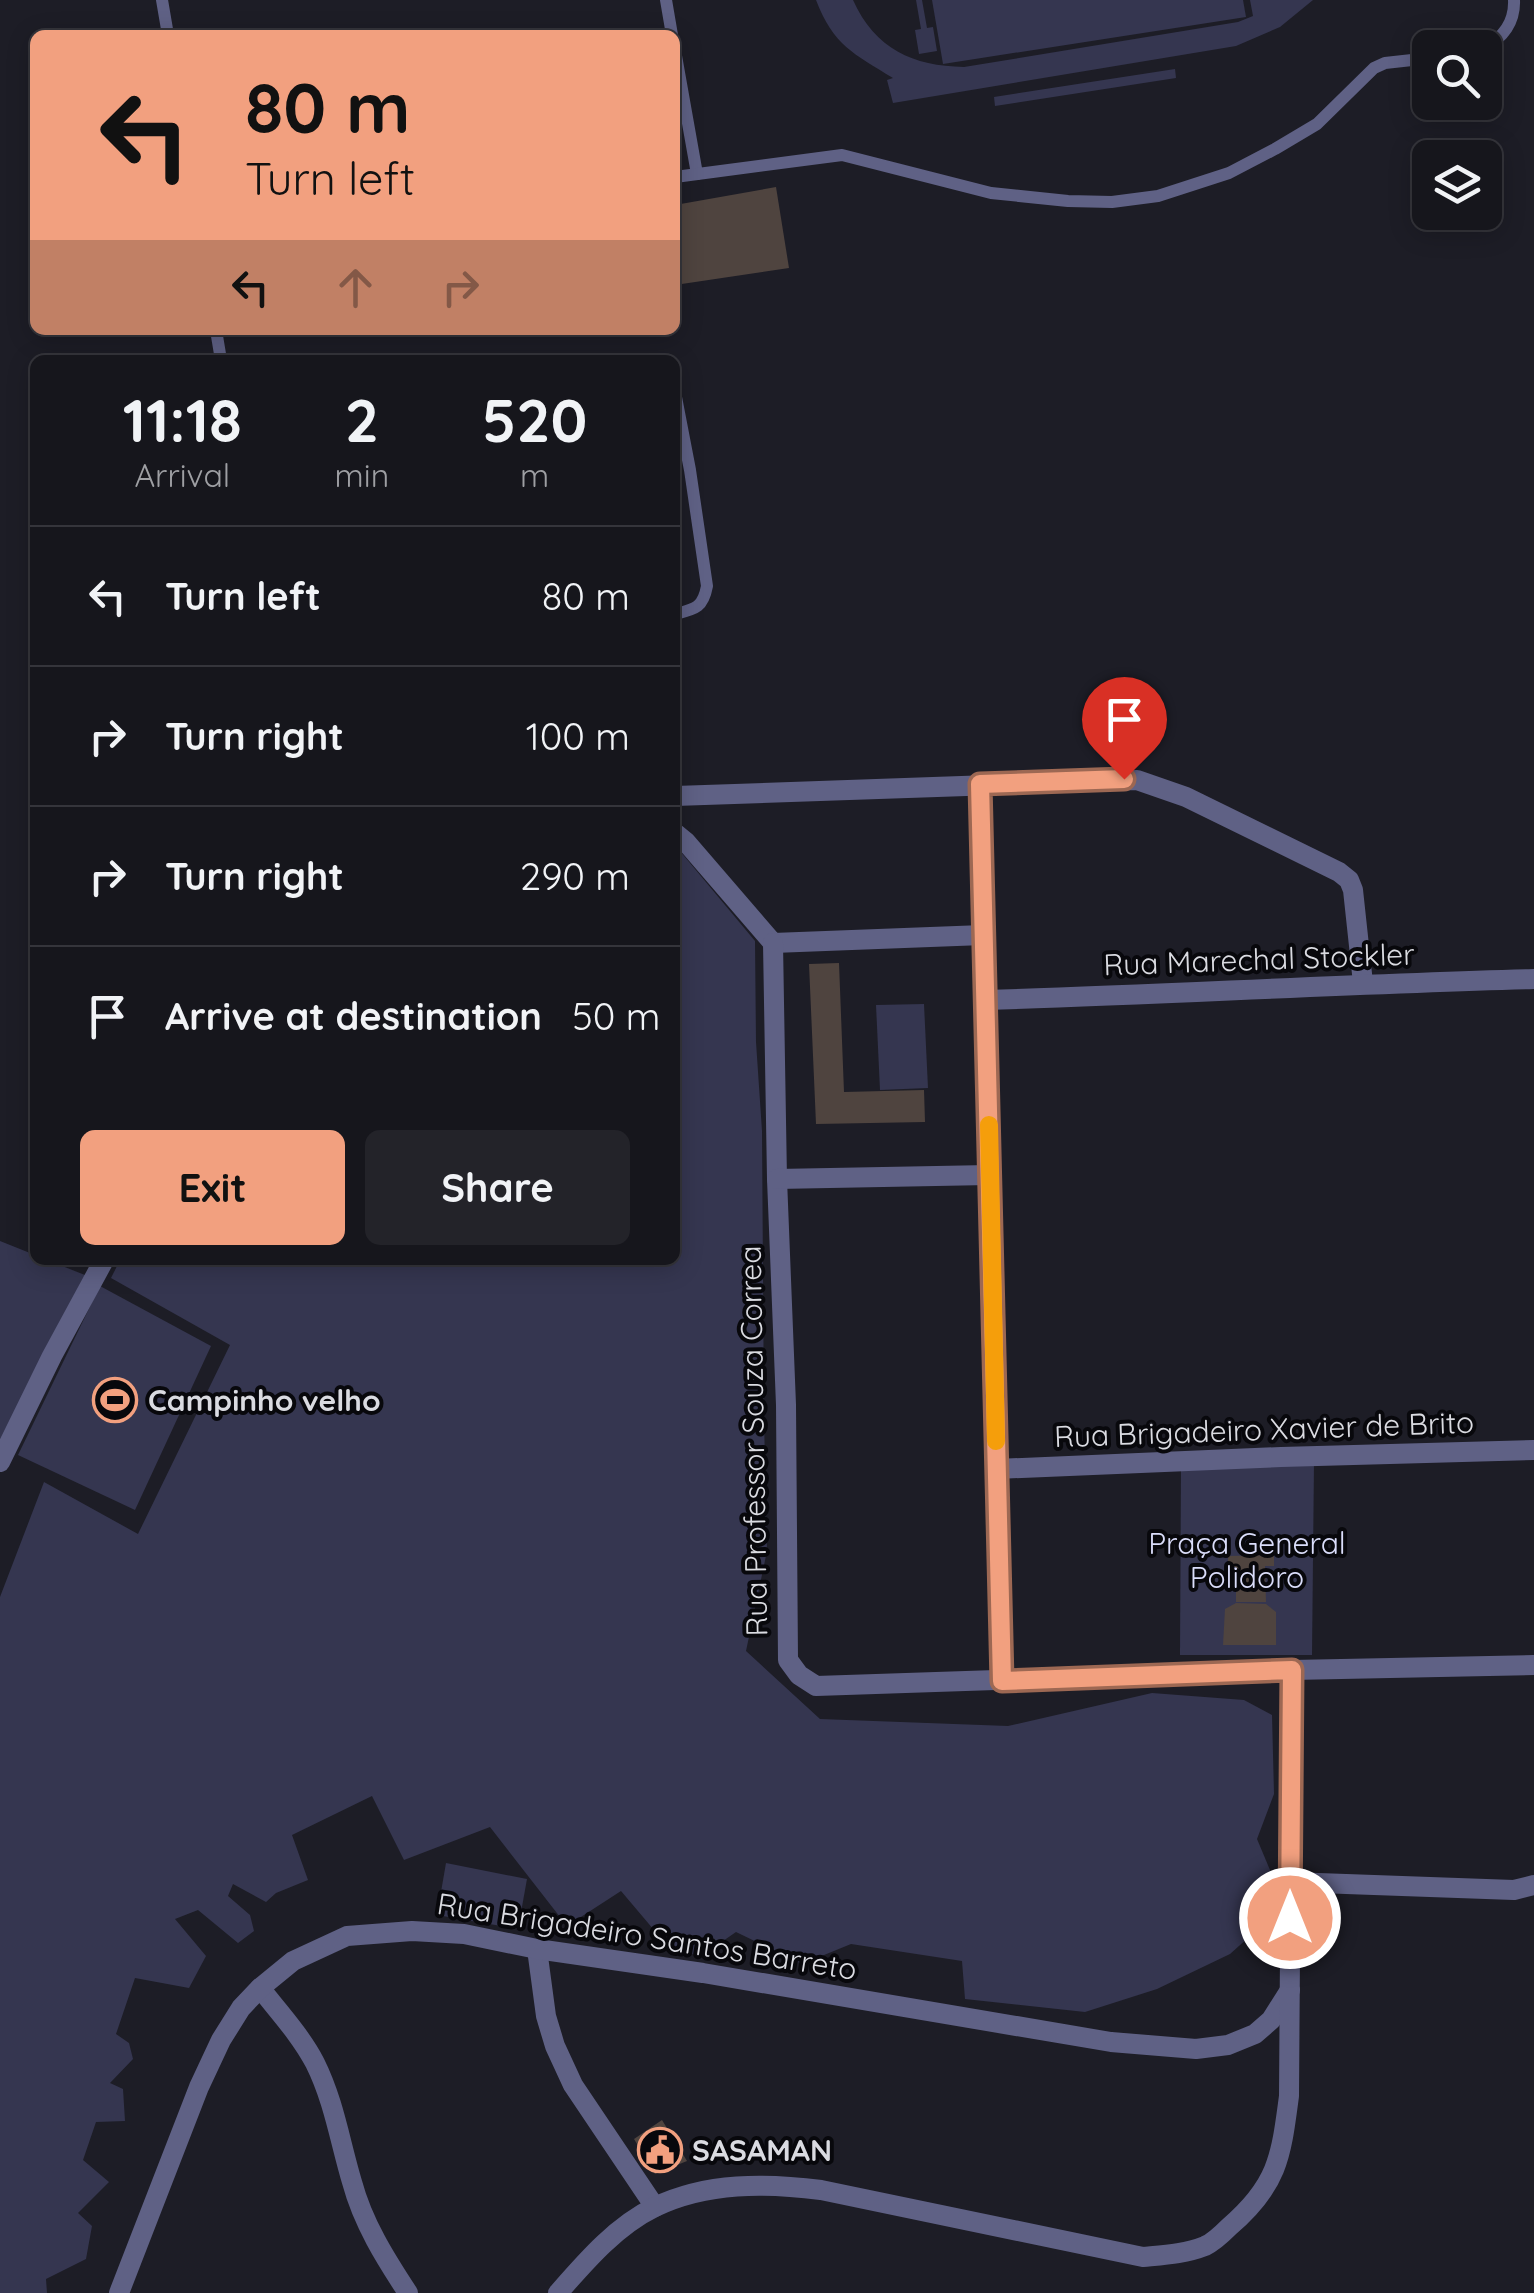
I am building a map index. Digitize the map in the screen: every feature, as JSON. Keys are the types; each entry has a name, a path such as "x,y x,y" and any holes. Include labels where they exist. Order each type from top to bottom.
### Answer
{"street":[{"path":"680,796 1137,780 1186,797 1349,880 1354,890 1363,983"},
{"path":"980,784 1002,1681"},
{"path":"680,839 773,943 984,934"},
{"name":"Rua Professor Souza Correa","path":"773,943 786,1405 788,1660 799,1675 816,1686 1534,1666"},
{"name":"Rua Marechal Stockler","path":"987,1000 1534,979"},
{"path":"777,1179 989,1175"},
{"path":"0,1462 101,1265"},
{"name":"Rua Brigadeiro Xavier de Brito","path":"997,1469 1534,1450"},
{"path":"558,2293 591,2254 655,2207 716,2188 777,2185 822,2190 1143,2257 1209,2245 1248,2211 1272,2179 1282,2150 1289,2096 1292,1670"},
{"path":"1290,1882 1514,1890 1534,1885"},
{"name":"Rua Brigadeiro Santos Barreto","path":"119,2293 199,2087 241,2008 293,1961 348,1936 412,1931 464,1934 537,1950 703,1973 1111,2042 1196,2049 1228,2045 1256,2034 1290,1990"},
{"path":"537,1950 546,2016 555,2046 573,2085 655,2207"},
{"path":"260,1988 315,2062 365,2218 381,2253 408,2293"}],"lane":[{"path":"162,0 167,30"},
{"path":"666,0 671,30"},
{"path":"1502,36 1510,25 1514,0"},
{"path":"680,177 842,155 991,194 1112,202 1158,196 1229,173 1275,150 1318,124 1374,68 1412,60"},
{"path":"680,80 696,174"},
{"path":"680,418 707,586 705,599 696,608 680,613"}],"green space":[{"path":"816,0 853,0 872,31 898,52 928,63 964,67 1238,22 1253,16 1250,0 1313,0 1280,27 1236,46 893,103 887,80 893,78 856,55 838,38"},
{"path":"916,0 922,0 927,28 933,27 937,51 919,54 915,30 921,29"},
{"path":"932,0 1243,0 1246,17 943,64"},
{"path":"1175,69 1176,78 995,106 994,97"},
{"path":"680,851 755,941 762,1131 767,1551 746,1651 820,1719 1008,1726 1152,1693 1244,1700 1272,1715 1274,1794 1257,1839 1270,1870 1258,1929 1230,1954 1157,1989 1085,2012 965,1999 962,1961 851,1944 802,1964 736,1932 700,1957 665,1943 621,1891 567,1926 490,1827 404,1860 372,1796 292,1835 308,1880 276,1893 266,1902 233,1884 228,1896 250,1915 254,1931 238,1943 198,1910 175,1919 206,1956 189,1988 135,1978 116,2034 129,2043 133,2059 110,2083 123,2089 125,2121 96,2122 83,2160 109,2182 78,2213 92,2226 86,2259 46,2279 47,2293 0,2293 0,1597 44,1482 138,1534 230,1345 111,1278 118,1265 680,1265"},
{"path":"924,1004 928,1088 880,1090 876,1005"},
{"path":"0,1241 30,1253 30,1265 60,1265 90,1277 0,1448"},
{"name":"Campinho velho","path":"100,1286 211,1346 135,1510 18,1455"},
{"name":"Praça General Polidoro","path":"1314,1462 1312,1655 1180,1655 1181,1466"},
{"path":"446,1863 527,1879 518,1929 437,1915"}],"building":[{"path":"776,187 789,268 680,284 680,204"},
{"path":"839,963 844,1092 924,1090 925,1122 816,1124 809,964"},
{"path":"1274,1555 1274,1566 1265,1566 1266,1602 1236,1602 1236,1567 1228,1567 1228,1556"},
{"path":"1236,1603 1266,1604 1276,1612 1276,1645 1223,1645 1225,1609"},
{"name":"SASAMAN","path":"662,2120 687,2161 655,2174 634,2139"}],"slow traffic":[{"path":"989,1125 996,1441"}],"place":[{"name":"Campinho velho","path":"115,1400"},
{"name":"SASAMAN","path":"660,2150"}],"route":[{"path":"1124,779 980,784 1002,1681 1292,1670 1290,1918"}]}
